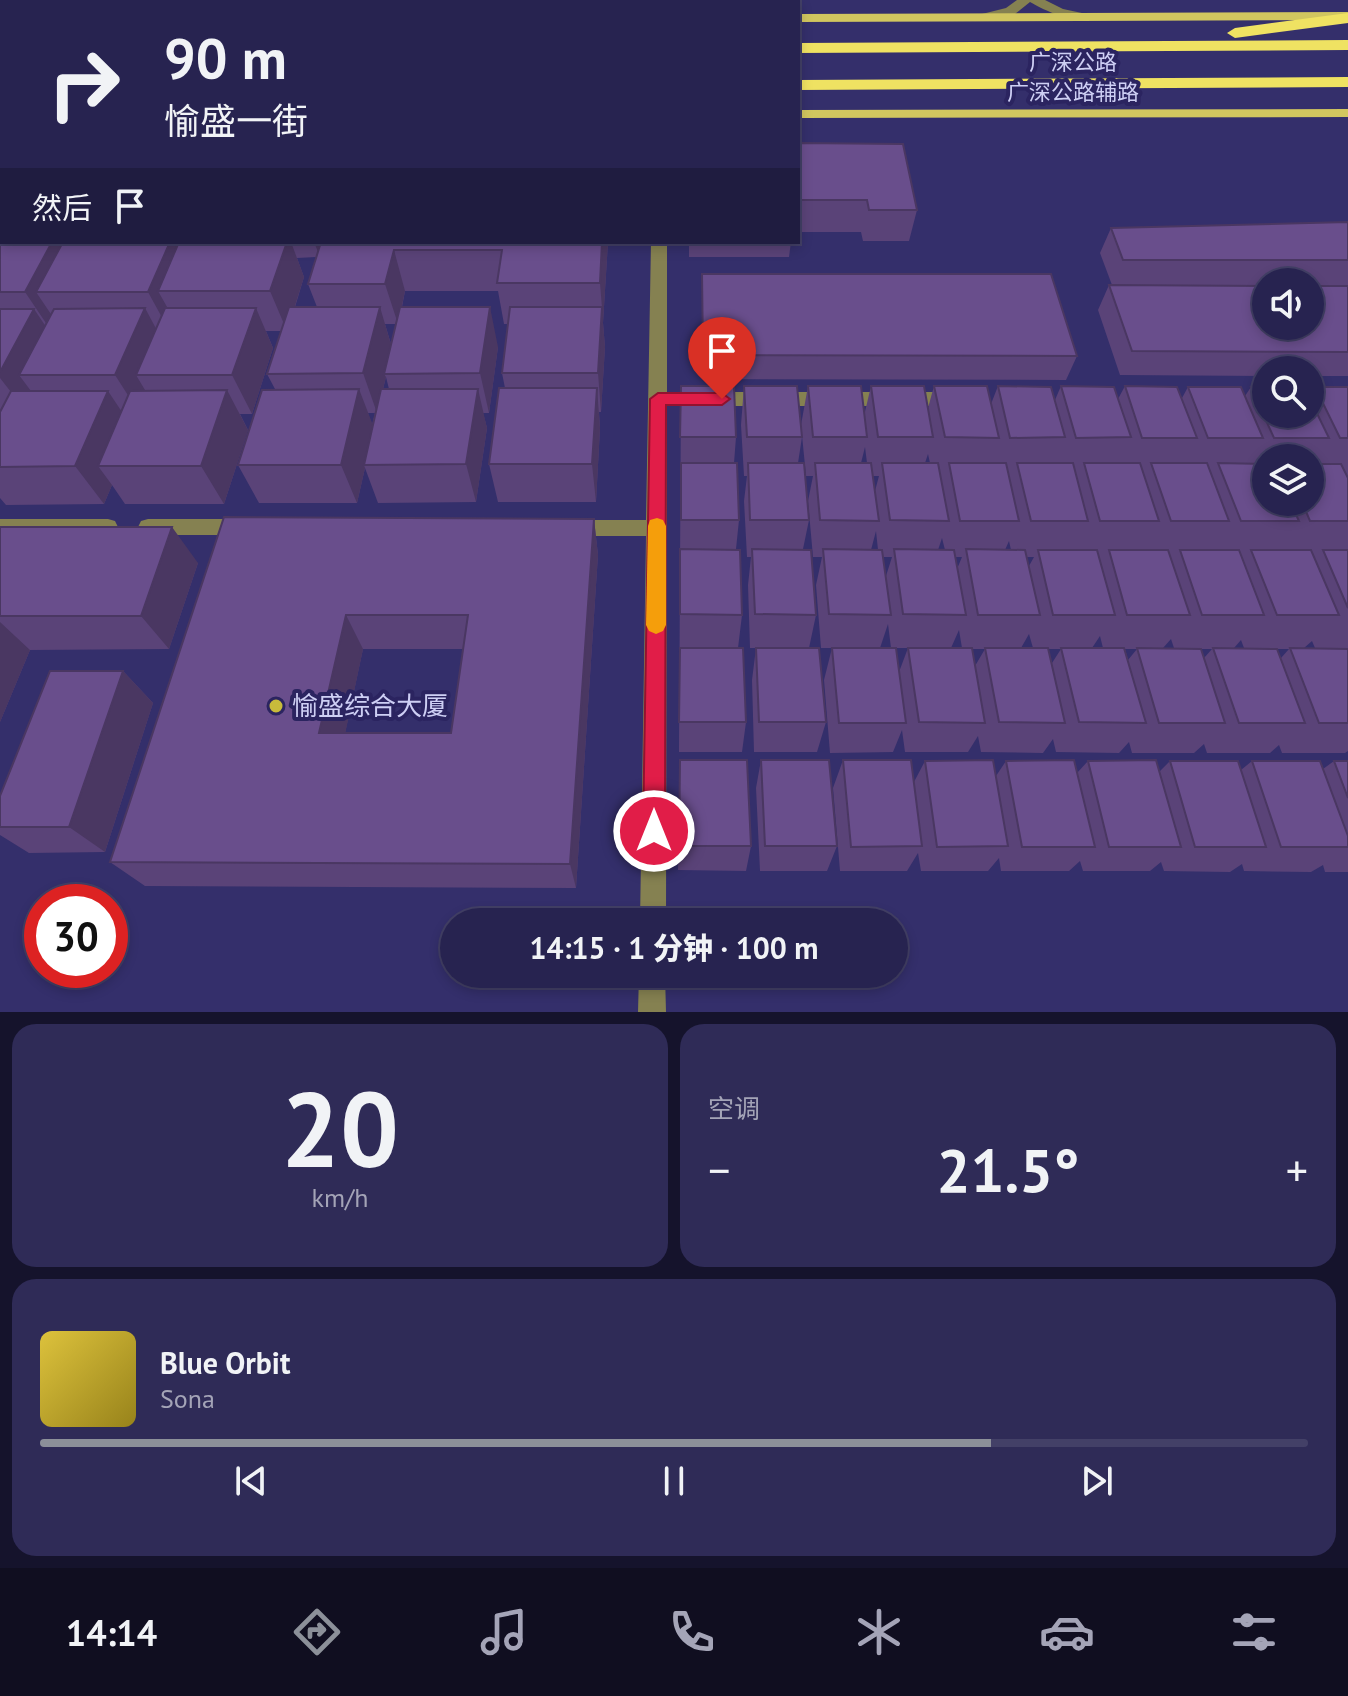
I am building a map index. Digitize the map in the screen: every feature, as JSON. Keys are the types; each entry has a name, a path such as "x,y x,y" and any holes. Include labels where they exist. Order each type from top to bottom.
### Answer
{"highway":[{"path":"1136,46 1348,17"},
{"name":"广深公路","path":"800,48 1348,45"},
{"name":"广深公路","path":"800,85 1348,82"}],"main road":[{"path":"800,18 1348,17"},
{"name":"广深公路辅路","path":"800,114 1348,113"}],"street":[{"path":"981,16 1010,11 1025,0"},
{"path":"1035,0 1060,12 1089,16"},
{"path":"653,908 659,244"},
{"path":"658,399 978,399"},
{"path":"0,527 266,527"},
{"path":"547,528 657,528"},
{"path":"652,988 652,1012"}],"building":[{"path":"800,143 903,144 917,210 869,210 867,200 800,200"},
{"path":"1348,222 1348,260 1123,260 1111,228"},
{"path":"0,244 51,244 25,292 0,292"},
{"path":"62,244 169,244 148,292 36,292"},
{"path":"178,244 286,244 270,291 158,291"},
{"path":"320,244 602,244 600,283 497,283 502,250 394,250 385,284 308,284"},
{"path":"702,274 1051,274 1077,356 703,355"},
{"path":"1109,285 1252,286 1252,340 1324,340 1324,286 1348,286 1348,352 1132,351"},
{"path":"289,307 380,307 363,373 267,374"},
{"path":"400,307 490,307 480,373 384,374"},
{"path":"510,307 602,307 598,373 502,373"},
{"path":"145,308 115,375 19,375 54,309"},
{"path":"165,308 256,308 232,375 136,375"},
{"path":"0,309 34,309 0,372"},
{"path":"681,386 734,386 736,437 680,437"},
{"path":"744,386 797,386 802,437 747,437"},
{"path":"808,386 861,386 867,437 813,437"},
{"path":"871,386 924,386 933,437 878,437"},
{"path":"934,386 987,386 999,438 945,437"},
{"path":"998,386 1051,387 1065,437 1010,438"},
{"path":"1061,386 1114,387 1131,437 1076,438"},
{"path":"1125,386 1177,387 1197,438 1142,438"},
{"path":"1188,387 1241,387 1252,412 1252,428 1259,428 1263,438 1208,438"},
{"path":"1324,387 1348,387 1348,438 1340,438 1324,405"},
{"path":"499,388 597,388 592,464 489,464"},
{"path":"359,389 341,465 238,465 262,390"},
{"path":"381,389 478,389 466,464 364,465"},
{"path":"227,390 201,466 98,466 130,391"},
{"path":"11,391 108,391 75,466 0,467 0,412"},
{"path":"1269,428 1324,428 1329,438 1274,438"},
{"path":"681,463 737,463 739,520 681,520"},
{"path":"748,463 804,463 809,520 750,520"},
{"path":"815,463 871,463 879,521 820,520"},
{"path":"882,463 938,463 949,521 890,520"},
{"path":"949,463 1006,463 1019,521 960,521"},
{"path":"1017,463 1073,463 1088,521 1031,521"},
{"path":"1084,463 1140,463 1159,521 1100,521"},
{"path":"1151,463 1207,463 1229,521 1171,521"},
{"path":"1218,463 1252,464 1252,516 1297,516 1299,521 1241,521"},
{"path":"1324,464 1341,464 1348,478 1348,521 1310,521 1308,516 1324,516"},
{"name":"愉盛综合大厦","path":"224,517 594,519 570,864 110,862","holes":["346,615 468,615 451,733 319,733"]},
{"path":"0,527 172,527 141,616 0,616"},
{"path":"680,549 740,550 742,615 680,614"},
{"path":"752,549 811,550 816,615 755,614"},
{"path":"823,549 882,550 891,615 829,614"},
{"path":"894,549 954,550 966,615 903,614"},
{"path":"966,549 1025,550 1040,615 978,615"},
{"path":"1038,550 1097,550 1115,615 1053,615"},
{"path":"1109,550 1168,550 1190,615 1127,615"},
{"path":"1180,550 1239,550 1264,615 1202,615"},
{"path":"1251,550 1311,550 1339,615 1277,615"},
{"path":"1323,550 1348,550 1348,608"},
{"path":"680,648 743,648 746,722 679,722"},
{"path":"756,648 819,648 826,722 759,722"},
{"path":"832,648 896,648 906,723 839,723"},
{"path":"908,648 972,648 985,723 919,722"},
{"path":"985,648 1048,648 1065,723 999,722"},
{"path":"1061,648 1124,648 1146,723 1079,722"},
{"path":"1137,648 1201,649 1225,723 1159,723"},
{"path":"1213,648 1277,649 1305,723 1239,723"},
{"path":"1290,648 1348,649 1348,723 1319,723"},
{"path":"50,671 123,671 69,827 0,827 0,796"},
{"path":"680,760 747,760 751,846 679,846"},
{"path":"761,760 829,760 837,846 765,846"},
{"path":"843,760 911,760 922,846 851,847"},
{"path":"993,760 1008,846 937,847 925,761"},
{"path":"1074,760 1095,847 1022,847 1006,761"},
{"path":"1156,760 1181,847 1109,847 1088,761"},
{"path":"1170,761 1238,761 1266,847 1195,847"},
{"path":"1252,761 1320,761 1348,836 1348,847 1281,847"},
{"path":"1334,761 1348,761 1348,798"}],"slow traffic":[{"path":"656,625 657,526"}],"place":[{"name":"愉盛综合大厦","path":"276,706"}],"route":[{"path":"654,831 658,399 722,399"}]}
